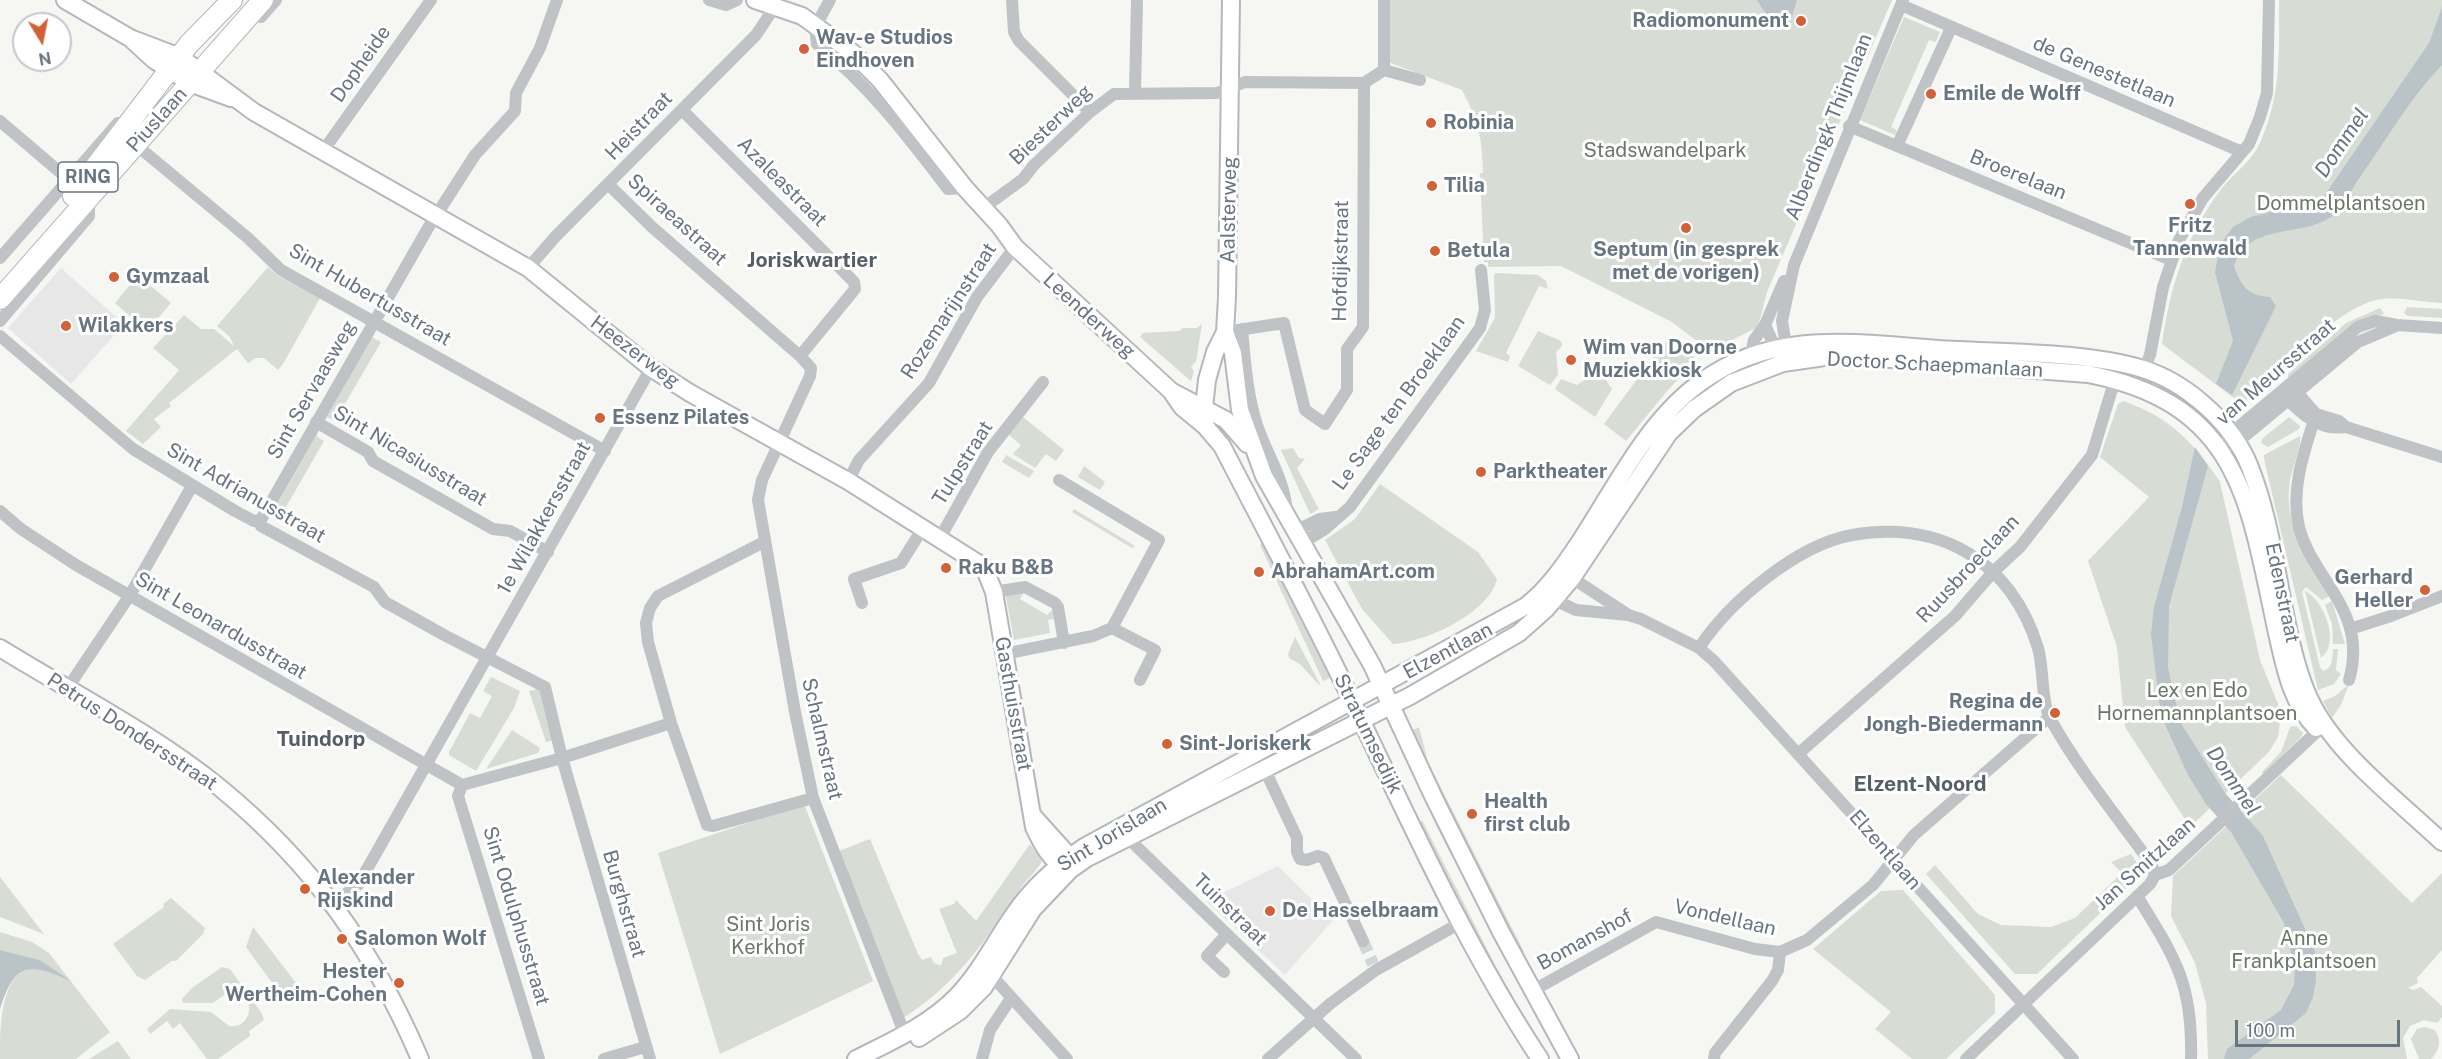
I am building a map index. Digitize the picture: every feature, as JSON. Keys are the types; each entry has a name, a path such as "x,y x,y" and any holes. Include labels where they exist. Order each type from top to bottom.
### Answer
{"main road":[{"name":"Heezerweg","path":"65,0 528,268 651,368 690,393 848,481 984,567 994,592"},
{"name":"Piuslaan","path":"0,279 76,192 175,63 232,0"},
{"name":"Piuslaan","path":"0,299 263,0"},
{"name":"Leenderweg","path":"755,0 774,8 790,10 853,53 880,80 956,189 985,212 990,223 1001,236 1012,243 1171,391 1182,407 1205,426"},
{"name":"Aalsterweg","path":"1231,2 1239,33 1239,79 1230,89 1225,332 1233,354 1237,400 1253,452"},
{"name":"Aalsterweg","path":"1204,408 1207,380 1215,352 1225,332"},
{"name":"Doctor Schaepmanlaan","path":"1566,574 1630,464 1671,408 1700,382 1750,354 1780,346 1837,342 2093,359 2144,369 2164,377 2203,404 2234,439"},
{"name":"Doctor Schaepmanlaan","path":"1566,574 1669,433 1718,390 1783,363 1838,355 2088,374 2124,381 2158,395 2180,411 2220,450"},
{"name":"Leenderweg","path":"1171,391 1226,420 1253,452"},
{"path":"1204,408 1205,426"},
{"name":"Stratumsedijk","path":"1205,426 1222,446 1462,922 1531,1051 1540,1059"},
{"name":"Edenstraat","path":"2234,439 2256,483 2265,511 2302,683 2322,727 2332,744 2343,748 2442,842"},
{"name":"Edenstraat","path":"2220,450 2242,489 2252,515 2290,687 2301,709 2322,727"},
{"name":"Stratumsedijk","path":"1253,452 1383,686 1434,798 1532,991 1570,1059"},
{"name":"Elzentlaan","path":"1362,720 1520,633 1566,574"},
{"name":"Gasthuisstraat","path":"994,592 1033,815 1039,837 1066,864"},
{"name":"Elzentlaan","path":"1353,702 1548,597"},
{"name":"Petrus Dondersstraat","path":"0,648 164,748 218,787 289,852 333,903 399,1010 420,1059"},
{"name":"Sint Jorislaan","path":"856,1059 905,1035 940,1011 962,991 981,969 1021,905 1066,864 1353,702"},
{"name":"Sint Jorislaan","path":"1124,831 1264,770 1362,720"},
{"name":"Sint Jorislaan","path":"878,1059 945,1022 975,997 993,976 1033,909 1066,864"}],"street":[{"name":"Piuslaan","path":"224,44 256,23 276,0"},
{"name":"Dopheide","path":"324,151 431,0"},
{"name":"Sint Servaasweg","path":"258,520 262,518 435,216 475,155 515,111 516,93 540,48 557,0"},
{"path":"709,0 726,5 737,0"},
{"path":"815,27 830,0"},
{"path":"1012,0 1014,32 1019,41 1090,112"},
{"path":"1135,92 1137,0"},
{"path":"1384,0 1384,70"},
{"name":"Alberdingk Thijmlaan","path":"1750,354 1754,340 1765,325 1794,264 1902,2 1951,28"},
{"path":"2144,369 2150,355 2163,287 2179,240 2203,198 2249,144 2267,93 2266,2"},
{"name":"Heistraat","path":"528,268 756,35 774,8"},
{"path":"1897,146 1951,28"},
{"name":"de Genestetlaan","path":"1951,28 2242,152"},
{"path":"1364,83 1384,70 1420,80"},
{"name":"Biesterweg","path":"985,212 1023,179 1034,165 1108,96 1135,92 1216,93 1245,82 1364,83"},
{"name":"Hofdijkstraat","path":"1242,329 1284,323 1305,410 1325,424 1347,390 1347,350 1363,327 1364,83"},
{"name":"Piuslaan","path":"0,258 121,119 145,102"},
{"name":"Azaleastraat","path":"682,110 854,282 855,289 800,356"},
{"path":"0,121 68,179"},
{"name":"Broerelaan","path":"1849,126 2171,260"},
{"name":"Sint Hubertusstraat","path":"135,144 248,238 281,270 605,451"},
{"name":"Spiraeastraat","path":"609,185 652,227 800,356"},
{"name":"Piuslaan","path":"0,321 89,216 89,196"},
{"name":"Rozemarijnstraat","path":"848,481 859,460 929,383 982,289 1012,243"},
{"name":"Alberdingk Thijmlaan","path":"1783,363 1780,346 1782,321 1794,264"},
{"name":"Le Sage ten Broeklaan","path":"1295,531 1325,529 1335,517 1350,507 1480,328 1485,310 1480,270"},
{"name":"van Meursstraat","path":"2234,439 2290,383 2358,327 2374,321 2442,328"},
{"name":"Alberdingk Thijmlaan","path":"1765,325 1780,346"},
{"name":"van Meursstraat","path":"2220,450 2294,398 2358,342 2397,325"},
{"path":"1225,332 1242,329 1245,373 1254,417 1285,488 1295,531"},
{"name":"Sint Adrianusstraat","path":"0,336 133,449 192,486 254,521 258,520 261,526 374,586 385,602 545,687 562,758"},
{"name":"Schalmstraat","path":"800,356 811,368 810,376 758,490 764,542 813,798 905,1035"},
{"name":"1e Wilakkersstraat","path":"333,903 358,885 651,368"},
{"name":"Ruusbroeclaan","path":"1798,754 1955,616 1993,572 2019,547 2092,455 2112,388 2124,381"},
{"name":"Tulpstraat","path":"940,538 988,452 1043,382"},
{"path":"2290,383 2294,398"},
{"path":"2279,393 2294,398 2315,418 2442,457"},
{"path":"2315,418 2300,469 2297,513 2304,542 2338,596 2350,628 2352,660 2349,680"},
{"name":"Sint Nicasiusstraat","path":"316,422 368,452 374,460 493,529 510,531 548,552"},
{"path":"1004,654 1064,643 1093,636 1112,628 1159,540 1059,480"},
{"path":"67,689 130,595 192,486"},
{"name":"Sint Leonardusstraat","path":"0,511 21,530 76,565 328,711 462,785"},
{"path":"862,603 854,579 901,562 923,528"},
{"path":"1699,648 1710,632 1771,574 1814,546 1832,539 1880,530 1907,531 1953,544 1971,554 1993,572 2029,626 2038,650 2049,717 2152,865 2155,875"},
{"path":"764,542 658,596 650,608 646,624 648,642 671,723 707,825 713,826 813,798"},
{"name":"Elzentlaan","path":"1566,574 1628,615 1654,625 1699,648 1743,692 2022,1005 2073,1059"},
{"path":"994,592 1024,587 1055,603 1058,607 1064,643"},
{"path":"2350,628 2391,616 2442,596"},
{"name":"Elzentlaan","path":"1548,597 1576,610 1628,615"},
{"path":"1112,628 1155,650 1140,680"},
{"name":"Vondellaan","path":"1656,922 1755,949 1780,952 1808,940 1873,885 1889,867 1892,858 1917,832 2049,717"},
{"path":"462,785 562,758 671,723"},
{"name":"Jan Smitzlaan","path":"1966,1059 2137,896 2155,875 2169,870 2322,727"},
{"name":"Burghstraat","path":"562,758 647,1053"},
{"path":"1264,770 1297,838 1297,852 1300,859 1307,860 1318,856 1324,858 1363,941"},
{"name":"Sint Odulphusstraat","path":"462,785 458,796 539,1059"},
{"name":"Tuinstraat","path":"1124,831 1226,936 1356,1059"},
{"path":"2137,896 2174,957 2186,986 2190,1016 2191,1059"},
{"path":"1268,1059 1374,967 1462,922"},
{"name":"Bomanshof","path":"1532,991 1656,922"},
{"path":"1224,972 1208,956 1226,936"},
{"path":"1714,1059 1715,1053 1772,981 1778,970 1780,952"},
{"path":"993,976 1067,1059"},
{"path":"982,1059 990,1030 1011,998"},
{"path":"604,1059 647,1053"}],"shaded area":[{"path":"1757,0 1797,0 1789,26 1784,28 1770,21"},
{"path":"2442,7 2442,65 2408,106 2341,207 2322,222 2264,236 2252,242 2241,252 2234,266 2239,279 2246,289 2256,295 2270,297 2276,306 2232,395 2216,384 2233,341 2215,272 2220,245 2233,227 2251,217 2322,199 2429,43"},
{"name":"Wilakkers","path":"61,268 124,324 71,384 8,328"},
{"path":"2195,447 2208,466 2169,606 2168,667 2173,692 2182,725 2225,793 2263,836 2315,951 2316,980 2313,997 2306,1013 2249,1059 2224,1059 2227,1049 2281,1010 2294,985 2295,969 2284,923 2231,832 2206,804 2188,775 2164,722 2159,701 2151,634 2154,607 2182,507"},
{"name":"De Hasselbraam","path":"1278,866 1333,920 1285,975 1206,901"},
{"path":"0,950 40,960 72,982 45,971 26,970 18,974 12,982 0,1009"}],"green space":[{"name":"Stadswandelpark","path":"1389,0 1892,0 1767,292 1758,327 1710,351 1672,322 1561,266 1488,267 1488,262 1484,262 1480,173 1483,173 1483,161 1476,121 1462,90 1388,62"},
{"name":"Dommelplantsoen","path":"2279,0 2442,0 2442,303 2382,299 2366,303 2328,326 2242,404 2162,344 2175,282 2189,243 2209,206 2222,188 2257,149 2267,125 2278,72"},
{"path":"1904,17 1940,32 1936,42 1929,40 1891,127 1897,130 1895,135 1860,120"},
{"path":"268,267 278,276 320,298 278,370 264,358 256,358 248,363 237,349 169,403 171,406 154,419 161,427 143,444 126,431 179,370 153,348 184,315 201,329 214,329 234,346 230,337 217,326"},
{"path":"1496,273 1538,275 1546,281 1548,289 1539,286 1506,353 1510,356 1508,362 1476,351 1495,318 1494,275"},
{"path":"138,275 171,303 147,331 115,303"},
{"path":"2407,307 2442,309 2442,318 2408,316 2404,313"},
{"path":"2380,308 2384,314 2352,325 2288,378 2288,374 2346,323"},
{"path":"1202,324 1196,361 1191,367 1194,371 1191,381 1140,337 1143,333 1179,331 1183,328 1197,328"},
{"path":"1538,331 1561,341 1562,346 1556,352 1558,375 1550,385 1518,366"},
{"path":"372,337 381,342 335,421 327,417"},
{"path":"1675,340 1697,360 1668,390 1626,441 1604,424 1663,344"},
{"path":"1595,373 1602,374 1612,389 1595,417 1555,389 1561,379 1577,385"},
{"name":"Lex en Edo Hornemannplantsoen","path":"2123,401 2154,414 2179,432 2201,455 2220,482 2260,660 2278,704 2280,722 2278,737 2269,752 2190,827 2125,727 2117,647 2088,561 2149,497 2100,457 2118,404"},
{"path":"1023,417 1064,450 1056,461 1046,454 1035,468 1013,454 1021,445 1009,435"},
{"path":"2289,417 2300,426 2299,429 2268,447 2261,443 2263,438"},
{"path":"316,436 324,441 279,519 271,515"},
{"path":"2300,436 2300,445 2290,481 2290,513 2305,556 2330,596 2322,600 2306,587 2302,592 2320,667 2323,671 2329,668 2333,649 2338,649 2336,670 2341,674 2334,684 2318,690 2264,459 2264,455"},
{"path":"1293,448 1299,458 1305,459 1297,468 1319,509 1310,514 1281,450"},
{"path":"1006,455 1034,471 1029,478 1002,462"},
{"path":"1084,466 1105,482 1100,490 1078,477"},
{"path":"1380,484 1478,552 1497,579 1492,591 1482,603 1454,624 1422,638 1393,644 1362,609 1325,540 1355,519"},
{"path":"1074,509 1135,546 1132,548 1072,512"},
{"path":"1266,541 1332,677 1323,681 1260,545"},
{"path":"2305,591 2318,603 2328,622 2330,642 2321,658"},
{"path":"1024,592 1020,599 1047,615 1053,609 1054,619 1048,620 1050,633 1014,640 1006,597 1008,593"},
{"path":"2332,601 2345,644 2333,644 2332,624 2325,605"},
{"path":"1295,637 1319,685 1300,664 1289,658 1288,654"},
{"path":"491,677 520,691 514,708 476,771 449,755 449,752 470,713 480,718 492,696 483,691"},
{"path":"2349,684 2341,705 2332,718 2323,701 2335,696"},
{"path":"542,688 555,740 546,742 529,691"},
{"path":"2296,726 2303,733 2301,737 2264,774 2262,772 2281,752 2290,727"},
{"path":"1419,727 1428,762 1524,953 1519,955 1471,860 1413,730"},
{"path":"512,730 540,748 538,753 486,769"},
{"path":"1398,737 1549,1031 1545,1034 1441,835 1396,739"},
{"name":"Anne Frankplantsoen","path":"2281,775 2412,903 2442,873 2442,950 2417,978 2418,983 2408,988 2414,990 2421,987 2442,1006 2442,1017 2437,1023 2424,1020 2410,1026 2403,1038 2407,1059 2208,1059 2206,1003 2195,963 2171,916 2173,876"},
{"name":"Sint Joris Kerkhof","path":"804,804 873,981 720,1054 658,853"},
{"path":"1422,820 1495,965 1547,1059 1475,937 1419,828"},
{"path":"870,839 918,954 922,960 931,957 934,963 941,966 943,958 957,953 939,909 954,904 956,900 976,921 1030,844 1042,861 982,944 955,976 922,1005 903,1018 839,851"},
{"path":"2131,854 2143,872 2037,974 2015,974 1926,874 1935,865 1978,914 2001,925 2051,927 2075,918 2122,873 2111,862"},
{"path":"0,877 44,934 0,917"},
{"path":"1903,890 1995,995 1995,1013 1946,1059 1912,1059 1875,1029 1891,1012 1813,949 1881,891"},
{"path":"171,898 205,928 203,934 176,961 172,961 145,980 137,976 113,944 164,907 163,904"},
{"path":"253,927 303,992 290,1001 282,990 278,991 246,947"},
{"path":"0,932 32,942 49,953 110,1032 76,1059 0,1059 3,1012 12,982 21,973 33,969 50,972 40,960 0,950"},
{"path":"222,967 230,969 261,1012 264,1020 249,1031 250,1036 218,1059 207,1059 180,1023 173,1029 167,1021 150,1034 147,1029 170,1009 211,1012 229,1026 242,1023 249,1013 249,1003 238,993 227,993 213,1003 183,1003 182,999 192,988"},
{"path":"2424,1027 2435,1030 2439,1038 2438,1049 2431,1059 2419,1059 2411,1039 2417,1029"},
{"path":"118,1041 131,1059 89,1059"}],"tunnel":[{"path":"1363,941 1373,964"}],"place":[{"name":"Radiomonument","path":"1801,21"},
{"name":"Wav-e Studios Eindhoven","path":"804,49"},
{"name":"Emile de Wolff","path":"1931,94"},
{"name":"Robinia","path":"1431,123"},
{"name":"Tilia","path":"1432,186"},
{"name":"Fritz Tannenwald","path":"2190,204"},
{"name":"Septum (in gesprek met de vorigen)","path":"1686,228"},
{"name":"Betula","path":"1435,251"},
{"name":"Gymzaal","path":"114,277"},
{"name":"Wilakkers","path":"66,326"},
{"name":"Wim van Doorne Muziekkiosk","path":"1571,360"},
{"name":"Essenz Pilates","path":"600,418"},
{"name":"Parktheater","path":"1481,472"},
{"name":"Raku B&B","path":"946,568"},
{"name":"AbrahamArt.com","path":"1259,572"},
{"name":"Gerhard Heller","path":"2425,590"},
{"name":"Regina de Jongh-Biedermann","path":"2055,713"},
{"name":"Sint-Joriskerk","path":"1167,744"},
{"name":"Health first club","path":"1472,814"},
{"name":"Alexander Rijskind","path":"305,889"},
{"name":"De Hasselbraam","path":"1270,911"},
{"name":"Salomon Wolf","path":"342,939"},
{"name":"Hester Wertheim-Cohen","path":"399,983"}],"district":[{"name":"Joriskwartier","path":"812,261"},
{"name":"Tuindorp","path":"321,740"},
{"name":"Elzent-Noord","path":"1920,785"}],"water label":[{"name":"Dommel","path":"2342,143"},
{"name":"Dommel","path":"2233,781"}]}
